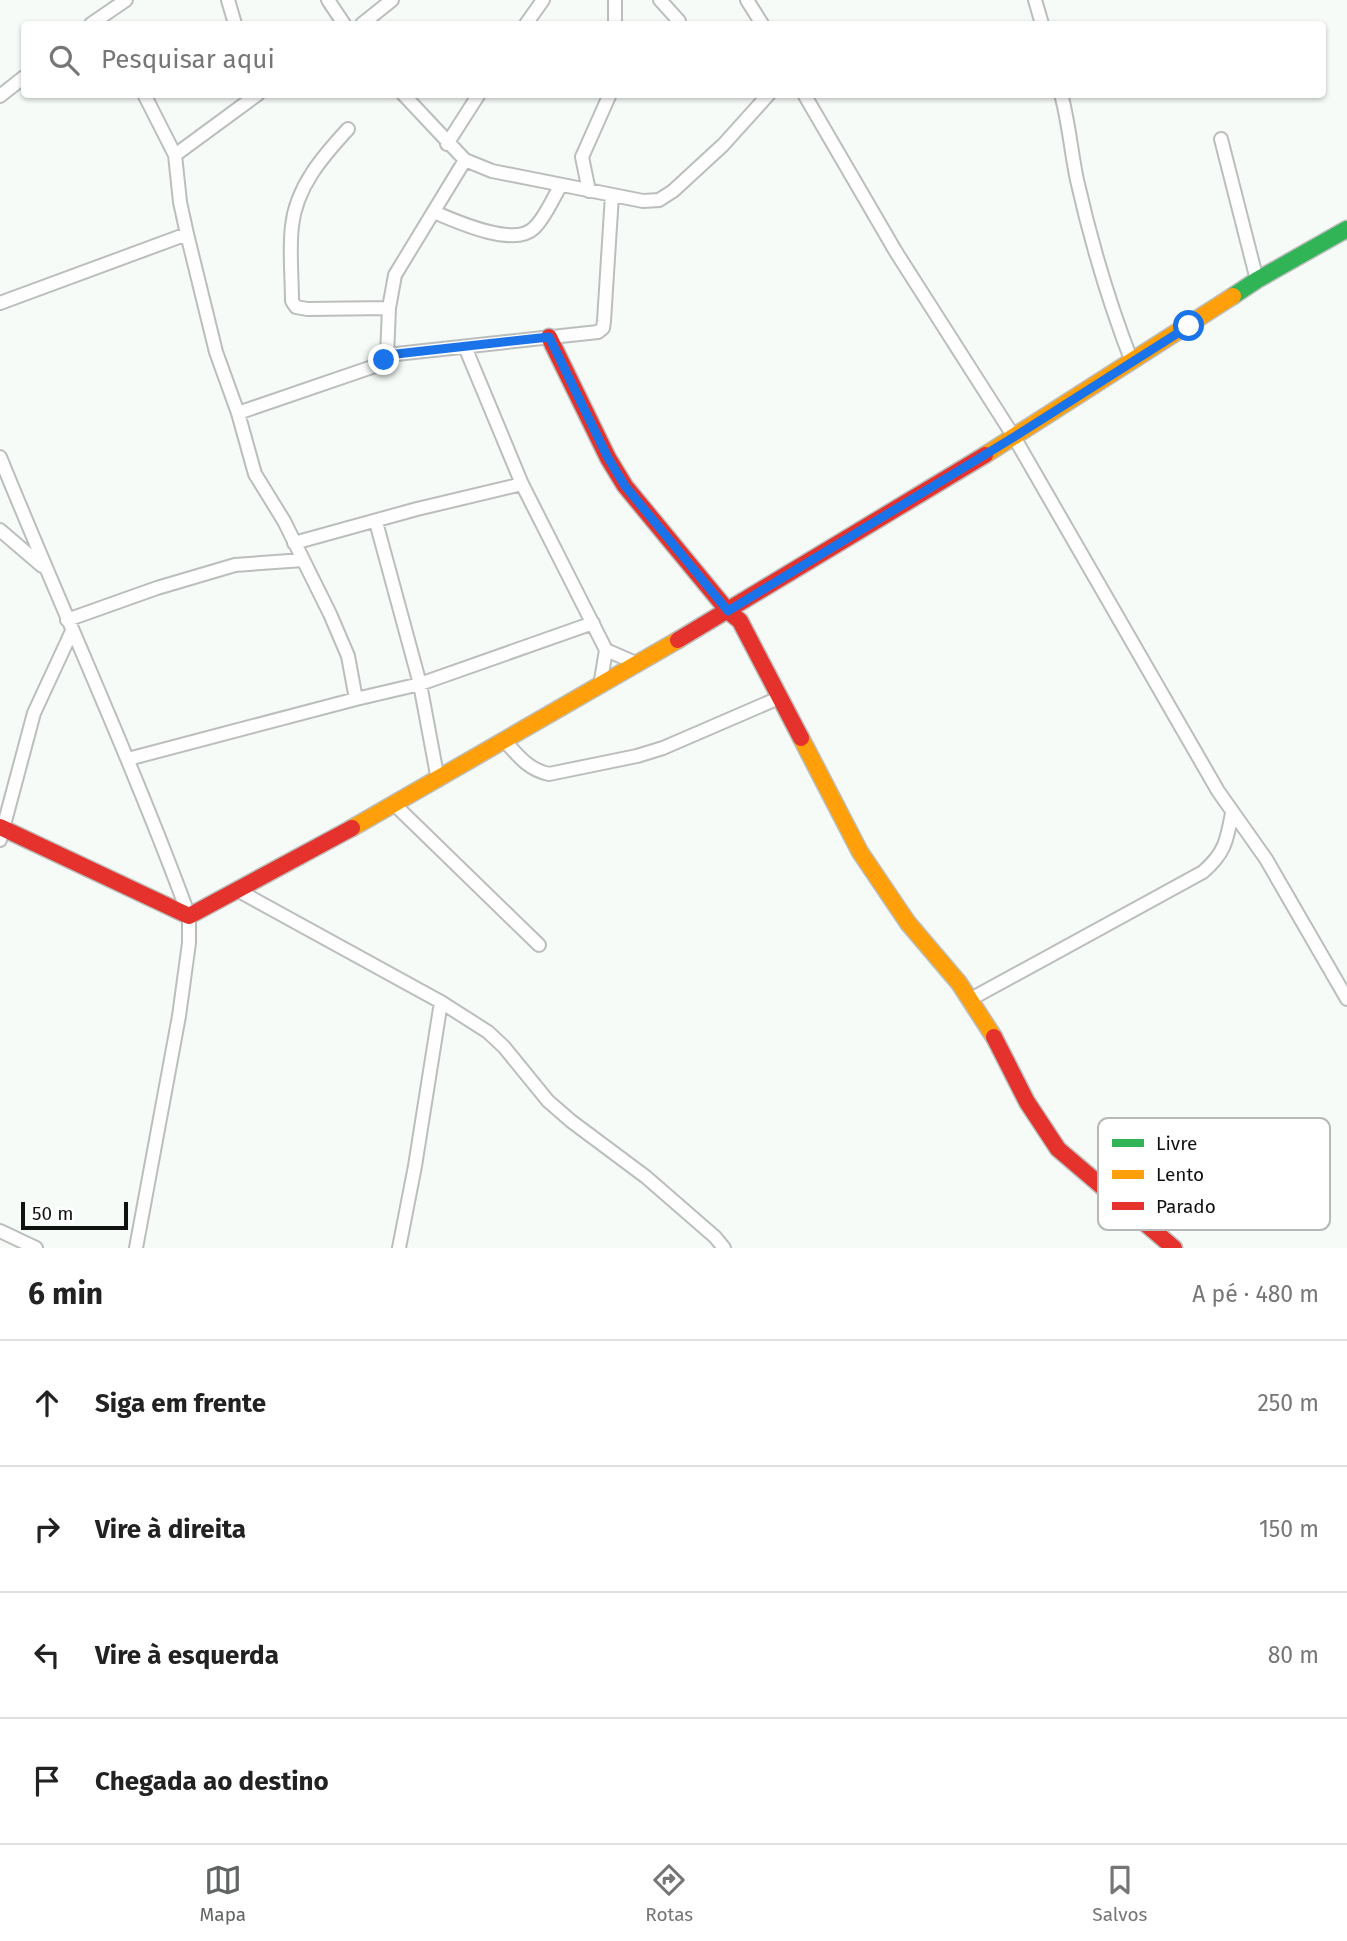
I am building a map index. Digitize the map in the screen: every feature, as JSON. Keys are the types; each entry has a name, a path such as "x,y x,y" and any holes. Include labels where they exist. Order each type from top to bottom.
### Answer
{"street":[{"path":"110,18 126,0"},
{"path":"228,0 234,21"},
{"path":"328,0 342,21"},
{"path":"366,21 392,0"},
{"path":"528,21 543,0"},
{"path":"615,0 615,21"},
{"path":"660,0 678,21"},
{"path":"747,0 760,21"},
{"path":"1035,0 1041,21"},
{"path":"0,96 21,79"},
{"path":"146,98 175,155 180,202 216,352 238,413 255,474 284,521 330,614 348,656 356,699"},
{"path":"175,155 253,98"},
{"path":"407,98 447,144 465,160 492,171 643,201 659,200 673,191 723,145 765,98"},
{"path":"447,144 476,98"},
{"path":"589,191 582,157 608,98"},
{"path":"806,98 897,252 1014,437 1231,813 1266,859 1347,999"},
{"path":"1062,98 1076,177 1092,240 1113,314 1132,362"},
{"path":"348,129 320,161 299,199 292,224 292,302 296,307 307,309 389,308"},
{"path":"1222,139 1257,280"},
{"path":"387,355 389,308 395,275 465,160"},
{"path":"434,212 476,230 525,234 534,229 561,186"},
{"path":"238,413 375,366 387,355 598,332 603,328 612,195"},
{"path":"189,916 395,805 728,611 1014,437 1257,280 1347,229"},
{"path":"0,303 187,234"},
{"path":"549,337 608,458 625,486 728,611 740,621 860,852 908,923 959,983 1003,1051 1027,1102 1058,1149 1098,1186"},
{"path":"464,347 522,484 606,650 600,686"},
{"path":"0,457 4,478 128,759 189,916 179,1016 136,1248"},
{"path":"294,543 417,509 522,484"},
{"path":"376,522 420,684 438,780"},
{"path":"0,530 45,568"},
{"path":"189,916 1,832 34,713 70,625 158,588 235,565 303,560"},
{"path":"128,759 420,684 593,623"},
{"path":"606,650 638,664"},
{"path":"505,741 524,762 538,772 550,774 663,748 781,697"},
{"path":"395,805 539,945"},
{"path":"969,1000 1203,872 1224,849 1231,813"},
{"path":"237,890 442,1002 488,1032 504,1047 548,1101 646,1177 724,1248"},
{"path":"399,1248 442,1002"},
{"path":"1151,1230 1174,1248"},
{"path":"0,1231 36,1248"}],"traffic: fast":[{"path":"1233,296 1347,229"}],"traffic: slow":[{"path":"985,455 1233,296"},
{"path":"352,828 678,640"},
{"path":"801,738 860,852 908,923 959,983 994,1037"}],"traffic: jam":[{"path":"549,337 608,458 625,486 728,611 740,621 801,738"},
{"path":"678,640 985,455"},
{"path":"0,827 189,916 352,828"},
{"path":"994,1037 1027,1102 1058,1149 1098,1183"},
{"path":"1153,1230 1174,1248"}],"route":[{"path":"384,360 387,355 549,337 608,458 625,486 728,611 1014,437 1189,326"}]}
